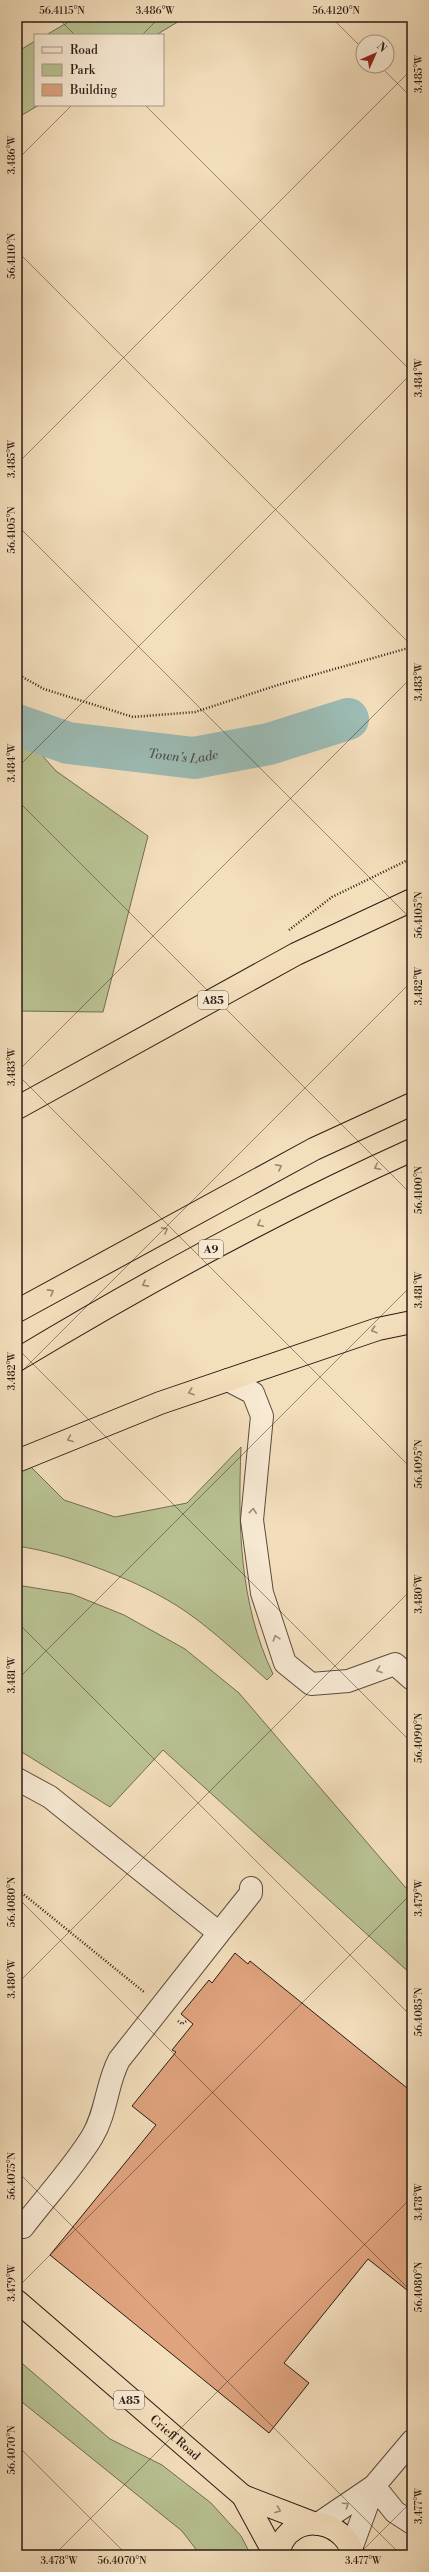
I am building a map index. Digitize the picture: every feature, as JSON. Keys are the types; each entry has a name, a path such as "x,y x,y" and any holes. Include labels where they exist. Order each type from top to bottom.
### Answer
{"highway":[{"name":"A85","path":"17,1108 296,954 412,900"},
{"path":"17,1311 314,1149 412,1104"},
{"name":"A9","path":"17,1360 133,1290 260,1224 412,1150"},
{"path":"17,1461 160,1403 378,1329 412,1322"},
{"name":"Crieff Road","path":"17,2301 243,2496 276,2555"},
{"name":"Crieff Road","path":"243,2496 336,2530 345,2539 352,2552"},
{"path":"276,2555 282,2540 288,2533 295,2529 316,2523"}],"lane":[{"path":"228,1380 253,1393 262,1416 252,1520 262,1593 284,1663 311,1684 348,1681 395,1664 412,1679"},
{"path":"17,1779 50,1797 219,1933"},
{"path":"17,2222 23,2226 92,2137 106,2108 110,2077 118,2060 251,1893 251,1888"},
{"path":"316,2523 374,2486 412,2441"},
{"path":"374,2486 395,2512 412,2523"},
{"path":"352,2552 374,2486"}],"path":[{"path":"17,674 44,689 133,717 195,712 412,647"},
{"path":"17,1889 182,2024 188,2020"}],"green space":[{"path":"77,17 186,17 158,34 48,34"},
{"path":"34,42 34,106 37,106 17,118 17,52"},
{"path":"17,727 56,771 148,836 103,1012 17,1011"},
{"path":"241,1447 240,1505 243,1563 253,1620 273,1674 267,1680 206,1627 168,1600 104,1570 58,1555 17,1546 17,1487 24,1460 64,1500 115,1517 187,1503"},
{"path":"17,1585 72,1594 124,1615 185,1649 239,1693 412,1895 412,1975 163,1750 110,1807 17,1749"},
{"path":"17,2359 110,2439 162,2465 211,2503 241,2536 251,2555 197,2555 195,2548 182,2531 17,2398"}],"building":[{"path":"235,1953 248,1964 250,1961 412,2092 412,2294 368,2259 284,2363 309,2383 269,2433 50,2255 156,2125 132,2106 176,2052 172,2050 193,2024 181,2014 209,1980 212,1983"}],"waterway":[{"name":"Town's Lade","path":"17,725 68,743 194,758 269,744 348,719"}]}
